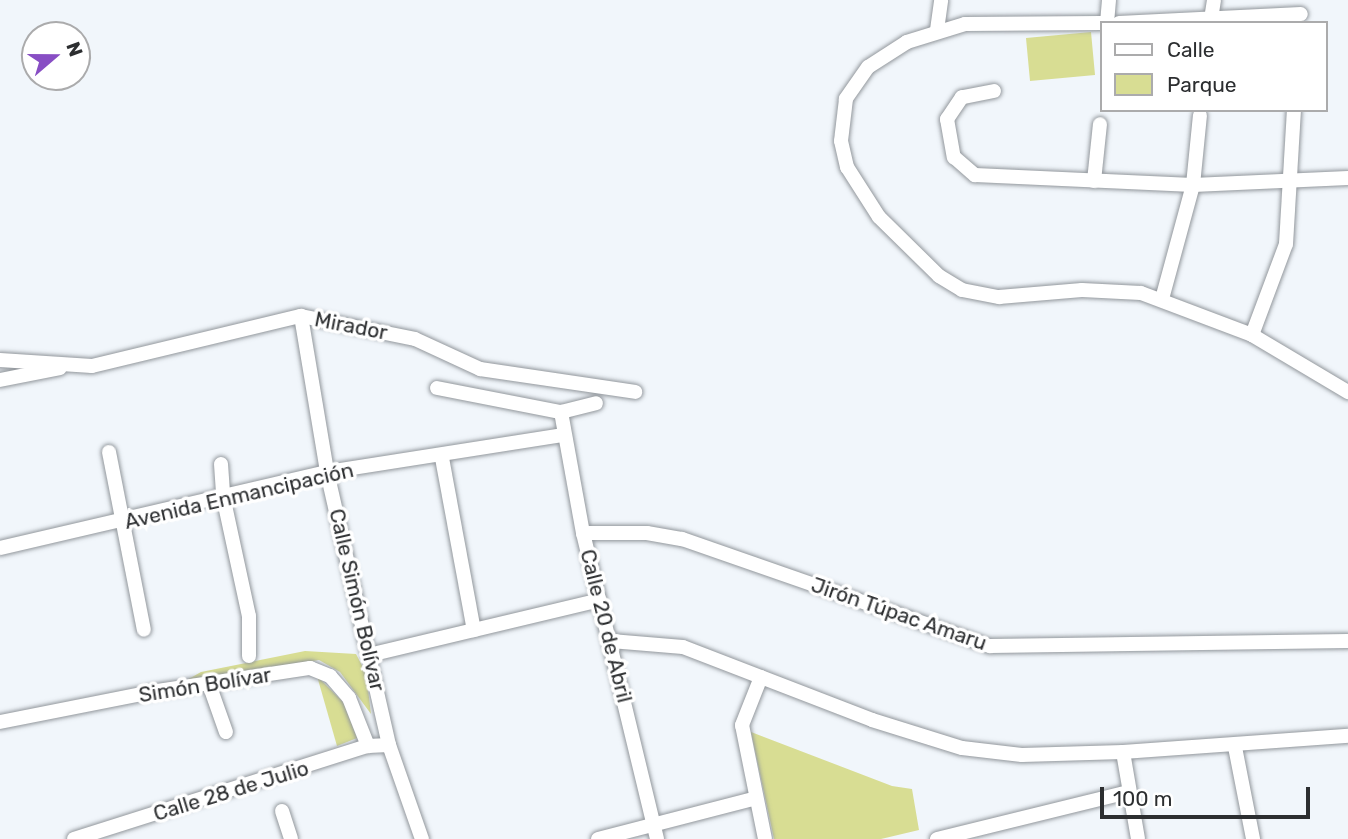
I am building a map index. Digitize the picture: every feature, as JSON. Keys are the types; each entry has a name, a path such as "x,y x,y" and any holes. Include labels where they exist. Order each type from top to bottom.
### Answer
{"street":[{"path":"937,30 941,0"},
{"path":"1107,21 1109,0"},
{"path":"1211,19 1214,0"},
{"path":"1165,21 1302,12"},
{"path":"1100,23 990,22 937,30 884,55 868,67 846,99 840,125 844,157 879,217 939,276 973,294 999,298 1114,289 1162,299 1252,335 1348,391"},
{"path":"994,91 962,97 949,111 948,145 962,166 975,175 1193,185 1348,178"},
{"path":"1252,335 1286,244 1294,112"},
{"path":"1162,299 1193,185 1200,115"},
{"path":"1094,181 1100,124"},
{"name":"Mirador","path":"0,380 64,367 120,361 300,316 415,339 480,369 635,392"},
{"name":"Calle Simón Bolívar","path":"300,316 327,472 388,745 422,839"},
{"name":"Mirador","path":"0,360 64,367"},
{"path":"437,388 561,412 596,403"},
{"name":"Calle 20 de Abril","path":"561,412 563,435 583,533 655,832"},
{"name":"Avenida Enmancipación","path":"0,548 120,523 327,472 442,458 563,435"},
{"path":"109,452 120,523 144,630"},
{"path":"442,458 474,630"},
{"path":"221,464 223,496 249,616 249,656"},
{"name":"Jirón Túpac Amaru","path":"583,533 647,533 681,539 990,646 1348,641"},
{"path":"369,655 600,600"},
{"path":"611,641 683,647 872,720 962,748 1022,755 1123,752 1235,747 1348,736"},
{"name":"Simón Bolívar","path":"0,722 209,684 320,670 349,698 368,746"},
{"path":"761,677 742,725 753,799 765,839"},
{"path":"209,684 226,732"},
{"name":"Calle 28 de Julio","path":"74,839 368,746 388,745"},
{"path":"1235,747 1253,839"},
{"path":"1123,752 1138,839"},
{"path":"937,839 1128,792"},
{"path":"598,839 655,832 753,799"},
{"path":"282,811 291,839"}],"green space":[{"path":"1091,32 1095,75 1030,81 1026,38"},
{"path":"305,651 356,654 366,673 371,714 340,672 319,660 185,681 201,672"},
{"path":"317,676 343,702 357,738 337,746"},
{"path":"751,732 892,786 912,789 919,830 881,839 774,839"}]}
